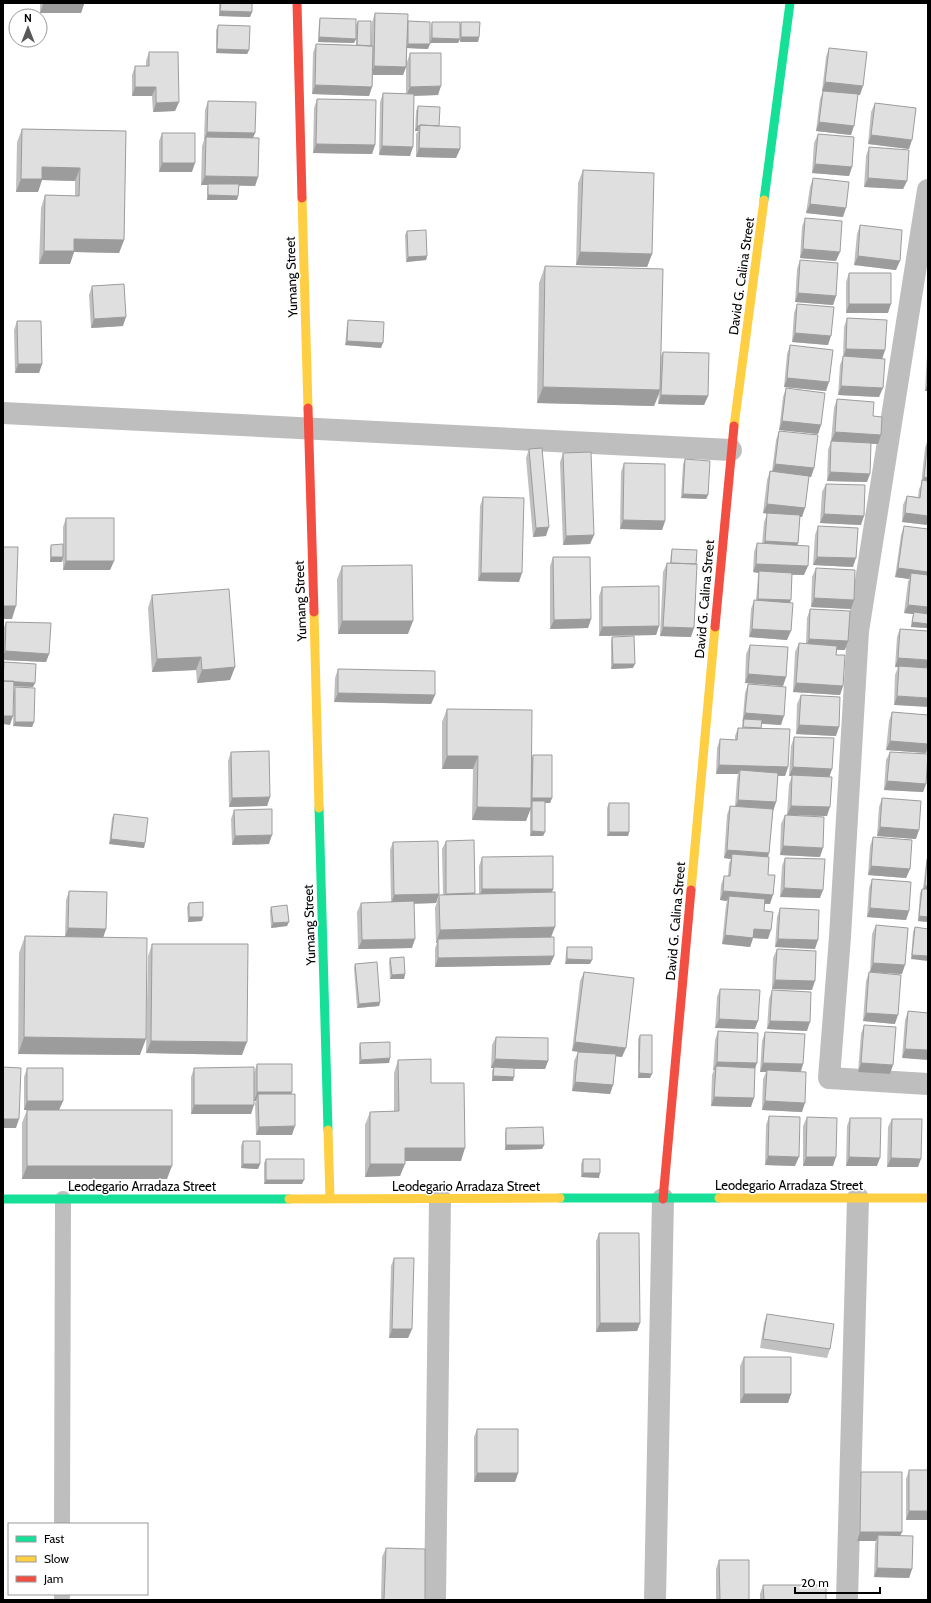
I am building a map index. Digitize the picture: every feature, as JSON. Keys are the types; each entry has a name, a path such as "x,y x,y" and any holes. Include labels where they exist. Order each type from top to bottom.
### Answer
{"street":[{"name":"Yumang Street","path":"297,3 330,1198"},
{"name":"David G. Calina Street","path":"664,1198 731,450 790,3"},
{"path":"928,190 858,631 840,937 829,1078 928,1084"},
{"path":"3,413 731,450"},
{"name":"Leodegario Arradaza Street","path":"3,1198 928,1198"},
{"path":"435,1600 440,1198"},
{"path":"655,1600 664,1198"},
{"path":"847,1600 858,1198"}],"lane":[{"path":"62,1523 63,1198"}],"building":[{"path":"84,3 84,4 43,4"},
{"path":"221,3 252,3 252,12 220,11"},
{"path":"375,13 408,14 406,67 374,66"},
{"path":"320,18 356,19 356,39 319,37"},
{"path":"358,21 371,21 371,46 357,45"},
{"path":"408,21 430,22 430,44 408,44"},
{"path":"432,22 460,22 460,39 432,38"},
{"path":"461,22 480,22 479,37 461,37"},
{"path":"218,25 250,26 249,50 217,49"},
{"path":"316,44 373,46 372,87 315,85"},
{"path":"829,48 867,52 863,86 825,82"},
{"path":"149,52 178,52 179,102 156,103 156,87 135,87 135,66 149,66"},
{"path":"410,53 441,53 441,86 410,87"},
{"path":"823,91 858,94 854,126 819,122"},
{"path":"383,93 414,94 413,147 382,146"},
{"path":"317,99 376,100 375,145 316,144"},
{"path":"208,101 256,102 255,133 207,132"},
{"path":"875,103 916,108 912,140 871,135"},
{"path":"418,106 440,107 439,126 417,126"},
{"path":"420,125 460,127 460,149 419,148"},
{"path":"22,129 126,131 124,240 74,239 74,251 44,251 45,195 79,196 80,168 42,167 42,179 21,179"},
{"path":"162,133 195,133 195,163 162,163"},
{"path":"818,134 854,137 852,167 815,164"},
{"path":"206,137 259,138 258,177 205,176"},
{"path":"869,147 909,150 907,181 868,178"},
{"path":"583,170 654,173 652,254 580,252"},
{"path":"813,178 849,182 846,208 810,204"},
{"path":"208,184 239,184 238,196 208,195"},
{"path":"805,218 842,221 840,252 803,249"},
{"path":"860,225 902,230 900,261 858,256"},
{"path":"426,230 427,256 408,257 407,231"},
{"path":"800,260 838,263 836,296 798,293"},
{"path":"545,266 663,269 660,390 543,387"},
{"path":"849,273 891,273 891,304 849,304"},
{"path":"124,284 126,317 94,319 92,286"},
{"path":"797,304 834,307 831,336 795,333"},
{"path":"847,318 887,320 885,350 846,349"},
{"path":"348,320 384,322 383,343 347,341"},
{"path":"17,321 41,321 42,364 18,364"},
{"path":"790,345 833,350 829,382 787,378"},
{"path":"663,352 709,353 708,396 661,395"},
{"path":"843,356 885,359 883,388 841,386"},
{"path":"786,388 825,393 821,425 782,421"},
{"path":"837,399 874,402 873,416 882,417 881,435 835,432"},
{"path":"779,431 818,435 814,468 775,464"},
{"path":"928,439 928,478 924,477"},
{"path":"831,441 871,443 870,474 830,472"},
{"path":"542,448 549,527 536,528 529,449"},
{"path":"591,452 594,535 566,536 563,453"},
{"path":"685,459 710,461 708,495 683,494"},
{"path":"624,463 665,464 665,521 623,520"},
{"path":"770,471 809,476 805,508 767,504"},
{"path":"922,480 928,481 928,516 905,513 907,496 920,498"},
{"path":"826,484 865,485 864,516 824,514"},
{"path":"483,497 524,498 522,573 481,573"},
{"path":"767,513 800,515 798,543 765,541"},
{"path":"66,518 114,518 114,561 66,561"},
{"path":"818,526 858,528 856,558 817,557"},
{"path":"904,526 928,529 928,572 898,568"},
{"path":"757,543 809,546 808,566 756,564"},
{"path":"63,544 63,557 51,557 51,545"},
{"path":"3,547 18,547 16,606 3,606"},
{"path":"672,549 697,550 696,564 671,563"},
{"path":"553,557 590,557 591,619 554,620"},
{"path":"667,563 697,564 694,628 663,627"},
{"path":"412,565 413,621 342,621 342,566"},
{"path":"816,568 855,570 854,600 814,598"},
{"path":"759,571 792,573 791,600 758,599"},
{"path":"911,573 928,575 928,607 908,605"},
{"path":"659,586 659,626 602,627 602,587"},
{"path":"229,589 235,667 202,670 201,657 157,659 152,595"},
{"path":"754,600 793,603 791,631 752,629"},
{"path":"810,609 850,611 848,641 809,639"},
{"path":"914,612 928,614 928,624 912,622"},
{"path":"6,622 51,623 49,654 5,651"},
{"path":"900,629 928,631 928,660 898,658"},
{"path":"634,636 635,664 613,664 612,637"},
{"path":"799,643 837,646 836,655 845,655 843,686 796,683"},
{"path":"750,645 788,647 786,677 748,674"},
{"path":"4,662 36,664 35,683 3,681"},
{"path":"899,666 928,668 928,698 897,696"},
{"path":"338,669 435,671 435,695 338,693"},
{"path":"3,681 14,681 13,716 3,716"},
{"path":"748,684 786,687 784,716 745,713"},
{"path":"15,687 35,688 34,722 15,722"},
{"path":"801,695 840,697 839,727 799,725"},
{"path":"447,709 532,710 531,808 477,807 478,756 447,756"},
{"path":"892,712 928,715 928,744 890,741"},
{"path":"744,719 762,720 761,728 743,727"},
{"path":"738,728 790,729 788,767 719,765 720,739 737,740"},
{"path":"794,737 834,738 832,769 793,767"},
{"path":"269,751 270,797 232,798 231,752"},
{"path":"890,752 928,754 926,784 887,781"},
{"path":"533,755 552,755 552,798 532,798"},
{"path":"740,770 778,773 776,802 738,800"},
{"path":"792,775 832,777 830,807 791,806"},
{"path":"882,798 921,801 919,830 880,827"},
{"path":"532,801 545,801 545,832 532,831"},
{"path":"609,803 629,803 629,832 609,832"},
{"path":"730,806 773,809 769,853 727,850"},
{"path":"272,809 272,835 235,836 234,810"},
{"path":"114,814 148,818 145,843 111,839"},
{"path":"785,815 824,817 823,848 783,846"},
{"path":"873,837 912,840 910,869 871,866"},
{"path":"474,840 475,893 446,894 446,841"},
{"path":"438,841 439,894 394,895 393,842"},
{"path":"732,854 769,857 768,875 775,875 773,895 723,891 724,876 730,876"},
{"path":"553,856 553,889 482,889 482,857"},
{"path":"785,858 825,859 823,890 784,888"},
{"path":"927,859 928,886 925,886"},
{"path":"872,879 911,882 909,911 870,908"},
{"path":"922,889 928,889 928,917 919,916"},
{"path":"69,891 107,892 106,929 68,928"},
{"path":"555,892 555,927 440,930 439,895"},
{"path":"729,896 765,899 764,911 773,912 771,930 754,929 753,938 725,935"},
{"path":"414,901 415,939 362,940 361,903"},
{"path":"203,902 203,917 189,917 189,903"},
{"path":"287,905 289,922 273,923 271,907"},
{"path":"780,908 819,910 818,940 778,939"},
{"path":"876,925 908,928 905,965 873,963"},
{"path":"915,927 928,929 928,956 912,955"},
{"path":"25,936 147,938 146,1039 24,1037"},
{"path":"554,937 554,956 438,958 438,939"},
{"path":"152,944 248,944 247,1042 151,1041"},
{"path":"567,947 592,947 592,960 567,959"},
{"path":"777,949 816,951 815,981 775,980"},
{"path":"404,957 405,974 392,975 390,958"},
{"path":"377,962 380,1002 359,1004 355,964"},
{"path":"584,972 634,978 626,1048 575,1042"},
{"path":"869,972 901,975 898,1015 866,1013"},
{"path":"720,989 760,990 758,1021 719,1019"},
{"path":"772,990 811,992 810,1022 770,1021"},
{"path":"908,1011 928,1013 928,1050 905,1049"},
{"path":"864,1025 896,1027 893,1065 861,1063"},
{"path":"718,1031 758,1033 757,1063 717,1062"},
{"path":"765,1032 805,1034 803,1064 763,1063"},
{"path":"640,1035 652,1035 652,1074 639,1073"},
{"path":"496,1037 548,1038 548,1061 495,1059"},
{"path":"390,1042 390,1058 361,1060 360,1043"},
{"path":"578,1052 616,1054 613,1085 575,1082"},
{"path":"431,1059 431,1083 464,1083 465,1148 405,1148 405,1164 370,1164 370,1112 399,1111 398,1060"},
{"path":"257,1064 292,1064 292,1092 257,1092"},
{"path":"716,1066 755,1068 754,1098 714,1097"},
{"path":"3,1067 21,1068 19,1119 3,1119"},
{"path":"254,1067 254,1105 194,1105 194,1068"},
{"path":"494,1067 514,1068 514,1077 493,1076"},
{"path":"27,1068 63,1068 63,1101 27,1101"},
{"path":"767,1070 806,1072 805,1103 765,1101"},
{"path":"258,1094 295,1094 295,1126 259,1127"},
{"path":"27,1110 172,1110 172,1166 27,1166"},
{"path":"769,1116 800,1117 799,1157 768,1156"},
{"path":"807,1117 837,1118 836,1157 806,1157"},
{"path":"850,1118 881,1118 880,1158 849,1157"},
{"path":"892,1119 922,1119 921,1159 891,1158"},
{"path":"543,1127 544,1145 506,1145 506,1128"},
{"path":"243,1141 260,1141 260,1164 243,1164"},
{"path":"266,1159 304,1159 304,1180 266,1180"},
{"path":"583,1159 600,1159 600,1173 583,1173"},
{"path":"599,1233 639,1233 640,1323 600,1323"},
{"path":"394,1258 414,1258 412,1329 392,1329"},
{"path":"767,1314 834,1324 830,1349 763,1339"},
{"path":"744,1357 791,1357 791,1394 744,1394"},
{"path":"477,1429 518,1429 518,1473 477,1473"},
{"path":"909,1470 928,1470 928,1511 909,1511"},
{"path":"861,1472 902,1472 902,1532 860,1532"},
{"path":"878,1535 913,1536 912,1569 877,1568"},
{"path":"386,1548 425,1549 425,1600 384,1600"},
{"path":"719,1560 749,1560 749,1600 720,1600"},
{"path":"763,1585 826,1585 826,1600 764,1600"}],"traffic: fast":[{"path":"764,200 790,3"},
{"path":"319,808 328,1130"},
{"path":"560,1198 719,1198"},
{"path":"3,1199 289,1199"}],"traffic: slow":[{"path":"302,198 308,408"},
{"path":"734,426 764,200"},
{"path":"314,612 319,808"},
{"path":"691,890 715,627"},
{"path":"328,1130 330,1199"},
{"path":"289,1199 560,1198"},
{"path":"719,1198 928,1198"}],"traffic: jam":[{"path":"297,3 302,198"},
{"path":"308,408 314,612"},
{"path":"715,627 734,426"},
{"path":"663,1199 691,890"}]}
